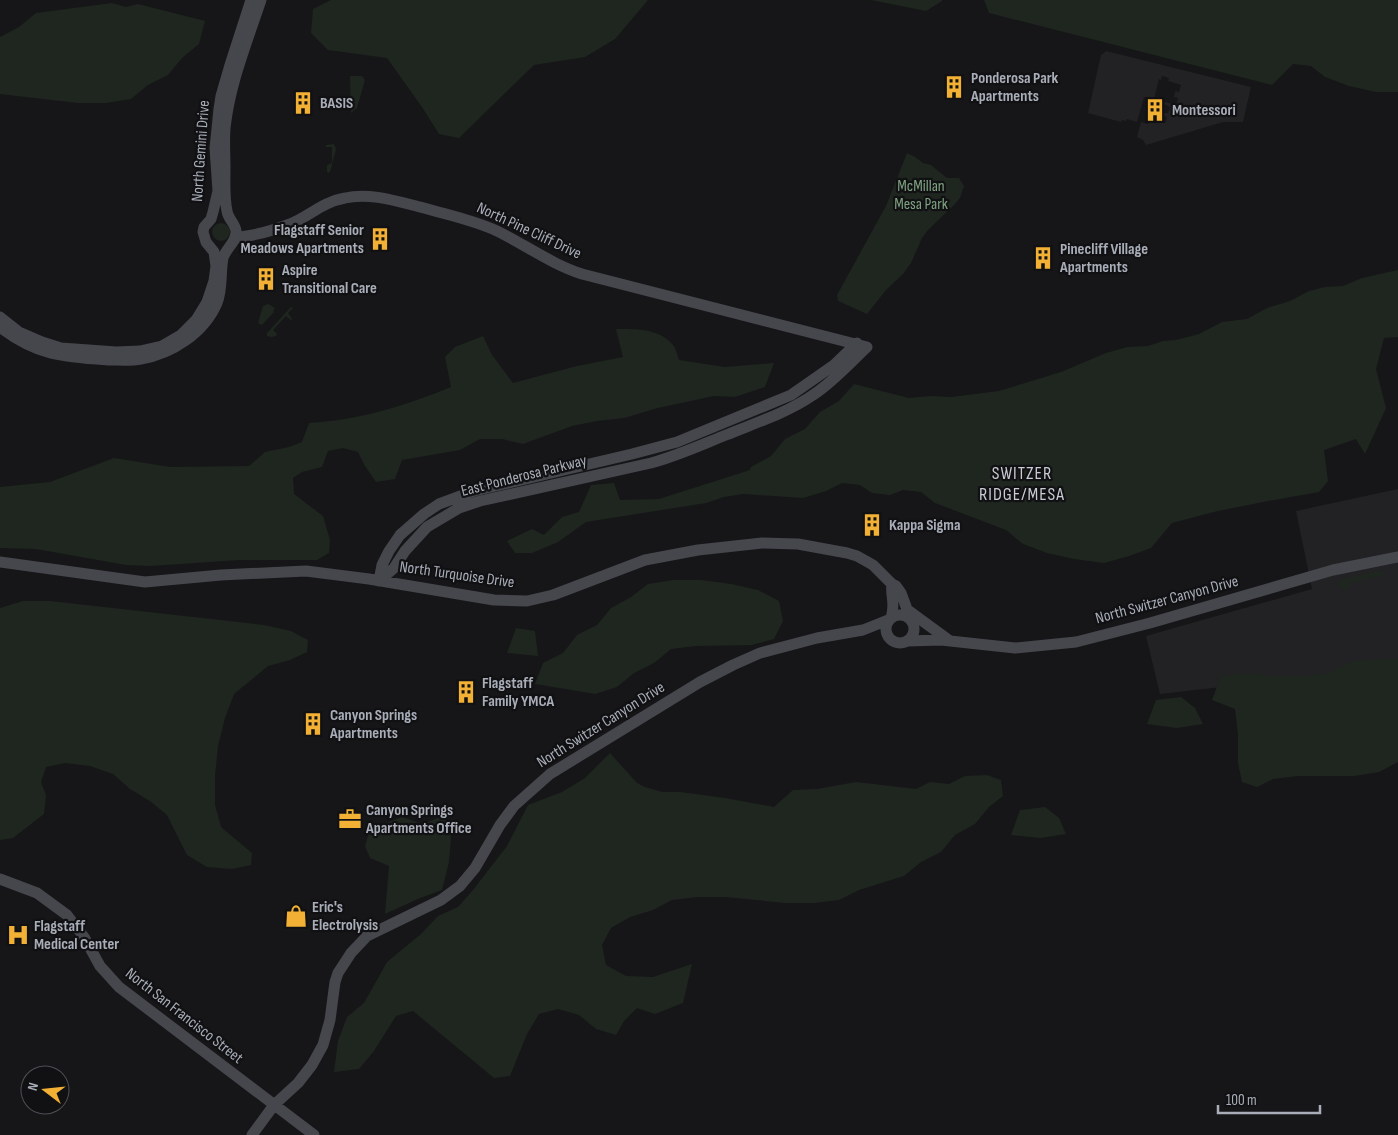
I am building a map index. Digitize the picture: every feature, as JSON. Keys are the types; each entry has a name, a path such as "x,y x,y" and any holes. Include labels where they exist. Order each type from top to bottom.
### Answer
{"street":[{"name":"North Gemini Drive","path":"0,317 19,332 61,348 116,352 140,351 162,346 181,335 196,320 207,302 214,281 216,266 214,252 206,242 203,232 211,219 217,202 215,148 221,96 251,0"},
{"name":"North Gemini Drive","path":"0,327 16,339 32,347 54,354 71,357 124,360 140,360 156,356 180,344 197,331 217,303 222,289 224,256 232,243 236,231 227,212 225,196 224,141 227,113 237,71 261,0"},
{"name":"North Pine Cliff Drive","path":"232,243 242,236 257,234 293,222 324,204 340,199 363,196 380,198 482,225 557,265 582,274 862,345"},
{"name":"North Gemini Drive","path":"211,219 220,216 231,221"},
{"name":"North Pine Cliff Drive","path":"231,221 243,227 268,230"},
{"path":"210,246 219,249 232,243"},
{"name":"East Ponderosa Parkway","path":"379,580 382,565 400,535 424,514 439,504 474,491 677,442 791,395 862,345"},
{"name":"North Turquoise Drive","path":"0,562 145,582 221,575 306,571 379,580 494,600 527,601 553,595 644,560 698,550 762,543 798,544 857,556 873,565 901,593 911,619"},
{"name":"North Switzer Canyon Drive","path":"908,641 945,641 1015,648 1076,642 1150,623 1333,570 1398,557"},
{"path":"892,584 891,590 894,603 886,628 888,637 898,643 908,641 912,636 911,619"},
{"path":"890,619 898,615 911,619 945,641"},
{"name":"North Switzer Canyon Drive","path":"252,1135 274,1105 298,1084 312,1065 323,1045 330,1020 335,982 338,973 351,953 367,936 441,900 460,886 475,868 500,825 514,806 550,774 700,682 733,665 760,653 817,638 862,630 890,619"},
{"name":"North Switzer Canyon Drive","path":"911,619 945,641"},
{"name":"North Switzer Canyon Drive","path":"862,630 888,637"},
{"name":"North San Francisco Street","path":"0,879 37,893 67,915 84,937 100,966 119,987 177,1033 314,1135"}],"shaded area":[{"path":"1106,51 1251,87 1243,122 1223,122 1146,145 1143,140 1137,137 1141,122 1148,124 1150,121 1165,123 1167,117 1163,116 1164,113 1168,113 1170,107 1164,104 1165,102 1176,105 1178,98 1174,97 1175,91 1179,92 1181,85 1168,81 1169,78 1162,76 1161,80 1159,79 1154,99 1144,97 1137,122 1127,119 1121,122 1088,113 1101,55"},
{"path":"1398,489 1398,667 1160,694 1146,636 1312,589 1296,511"}],"green space":[{"path":"331,0 648,0 615,39 585,57 534,65 459,138 439,134 387,58 328,50 311,33 313,9"},
{"path":"871,0 942,0 942,1 926,11"},
{"path":"984,0 1398,0 1398,92 1376,92 1349,86 1325,77 1311,66 1293,64 1272,85 989,13"},
{"path":"112,3 126,7 138,4 205,21 199,44 182,58 168,75 148,85 131,99 106,103 78,103 0,94 0,37 19,27 36,13"},
{"path":"350,76 362,76 365,80 357,108 351,113"},
{"path":"334,144 336,149 330,172 328,173 327,165 332,163 332,147 326,147 326,145"},
{"name":"McMillan Mesa Park","path":"907,153 923,163 931,165 947,178 959,178 964,186 960,198 922,238 911,263 903,274 886,290 867,314 838,301 837,295 886,206"},
{"path":"217,223 225,223 230,228 228,239 217,241 212,236 212,228"},
{"path":"1398,270 1398,337 1384,338 1376,369 1386,408 1365,454 1356,439 1324,450 1328,481 1319,492 1218,511 1172,523 1151,548 1129,556 1104,563 1047,553 1023,544 1006,530 935,503 921,492 903,490 890,495 872,493 860,485 842,483 826,491 803,498 743,494 724,497 706,503 586,522 558,542 532,553 515,553 507,541 532,529 544,535 562,517 579,512 591,485 614,483 620,500 659,499 750,470 751,467 771,456 785,439 805,429 820,412 839,401 854,384 909,398 951,397 999,391 1061,372 1106,353 1127,347 1148,346 1163,341 1176,340 1199,334 1222,322 1247,319 1267,308 1290,301 1309,291 1325,287 1343,286 1362,278"},
{"path":"268,304 275,308 274,312 262,325 258,323 263,306"},
{"path":"291,307 293,308 288,313 292,319 286,316 273,330 277,334 276,336 267,336 267,333"},
{"path":"616,329 654,332 661,335 674,346 679,360 725,367 774,363 765,387 735,397 714,396 658,408 624,418 572,426 523,444 502,439 480,439 460,450 402,460 395,479 376,482 358,452 343,448 328,451 322,467 302,472 293,478 294,494 323,516 330,540 329,553 317,560 239,560 151,566 126,565 36,549 0,548 0,487 50,482 114,458 170,467 249,466 265,452 302,442 309,423 346,419 382,411 451,387 445,357 455,347 483,336 492,355 513,383 577,366 623,357"},
{"path":"1382,570 1383,575 1349,583 1350,588 1344,590 1340,587 1339,580"},
{"path":"673,580 701,580 758,590 779,601 783,621 774,639 752,645 696,646 671,649 654,663 634,673 617,687 595,694 535,684 543,663 563,653 577,635 597,625 611,608 631,597 648,584"},
{"path":"23,601 50,601 264,625 291,631 308,640 307,652 290,660 268,666 234,694 225,718 218,746 215,805 221,827 252,853 251,865 232,869 207,867 187,855 167,815 150,801 130,789 113,774 90,766 65,763 46,767 41,782 46,795 44,814 13,838 0,840 0,608"},
{"path":"516,628 535,631 538,656 507,653"},
{"path":"1398,659 1398,762 1379,772 1354,776 1298,776 1273,779 1257,787 1242,782 1238,763 1238,735 1235,709 1212,700 1221,676 1246,673 1304,676 1329,673 1349,662"},
{"path":"1181,697 1195,708 1203,724 1177,728 1147,724 1156,700"},
{"path":"610,753 637,783 645,787 662,792 680,792 725,798 774,807 793,790 817,789 856,782 916,789 930,782 949,784 965,776 987,775 1001,780 1003,796 989,807 975,824 955,835 941,852 921,862 904,876 859,890 839,900 814,903 786,903 725,897 698,897 672,900 653,910 630,917 611,928 602,945 606,965 626,976 653,977 692,964 683,1003 655,1014 637,1008 624,1021 616,1035 596,1029 579,1015 558,1009 539,1014 527,1034 510,1076 494,1078 413,1011 396,1016 374,1051 359,1069 334,1072 338,1041 347,1017 364,1003 387,962 421,934 438,916 458,907 507,846 528,805 562,792 585,778"},
{"path":"1045,807 1059,818 1066,834 1041,838 1011,835 1020,810"},
{"path":"445,815 451,838 449,862 442,890 385,914 389,866 370,858 365,846 370,829 402,817 423,824"}],"place":[{"name":"Ponderosa Park Apartments","path":"954,87"},
{"name":"BASIS","path":"303,103"},
{"name":"Montessori","path":"1155,110"},
{"name":"Flagstaff Senior Meadows Apartments","path":"380,239"},
{"name":"Pinecliff Village Apartments","path":"1043,258"},
{"name":"Aspire Transitional Care","path":"266,279"},
{"name":"Kappa Sigma","path":"872,525"},
{"name":"Flagstaff Family YMCA","path":"466,692"},
{"name":"Canyon Springs Apartments","path":"313,724"},
{"name":"Canyon Springs Apartments Office","path":"350,819"},
{"name":"Eric's Electrolysis","path":"296,916"},
{"name":"Flagstaff Medical Center","path":"18,935"}],"district":[{"name":"SWITZER RIDGE/MESA","path":"1022,483"}]}
